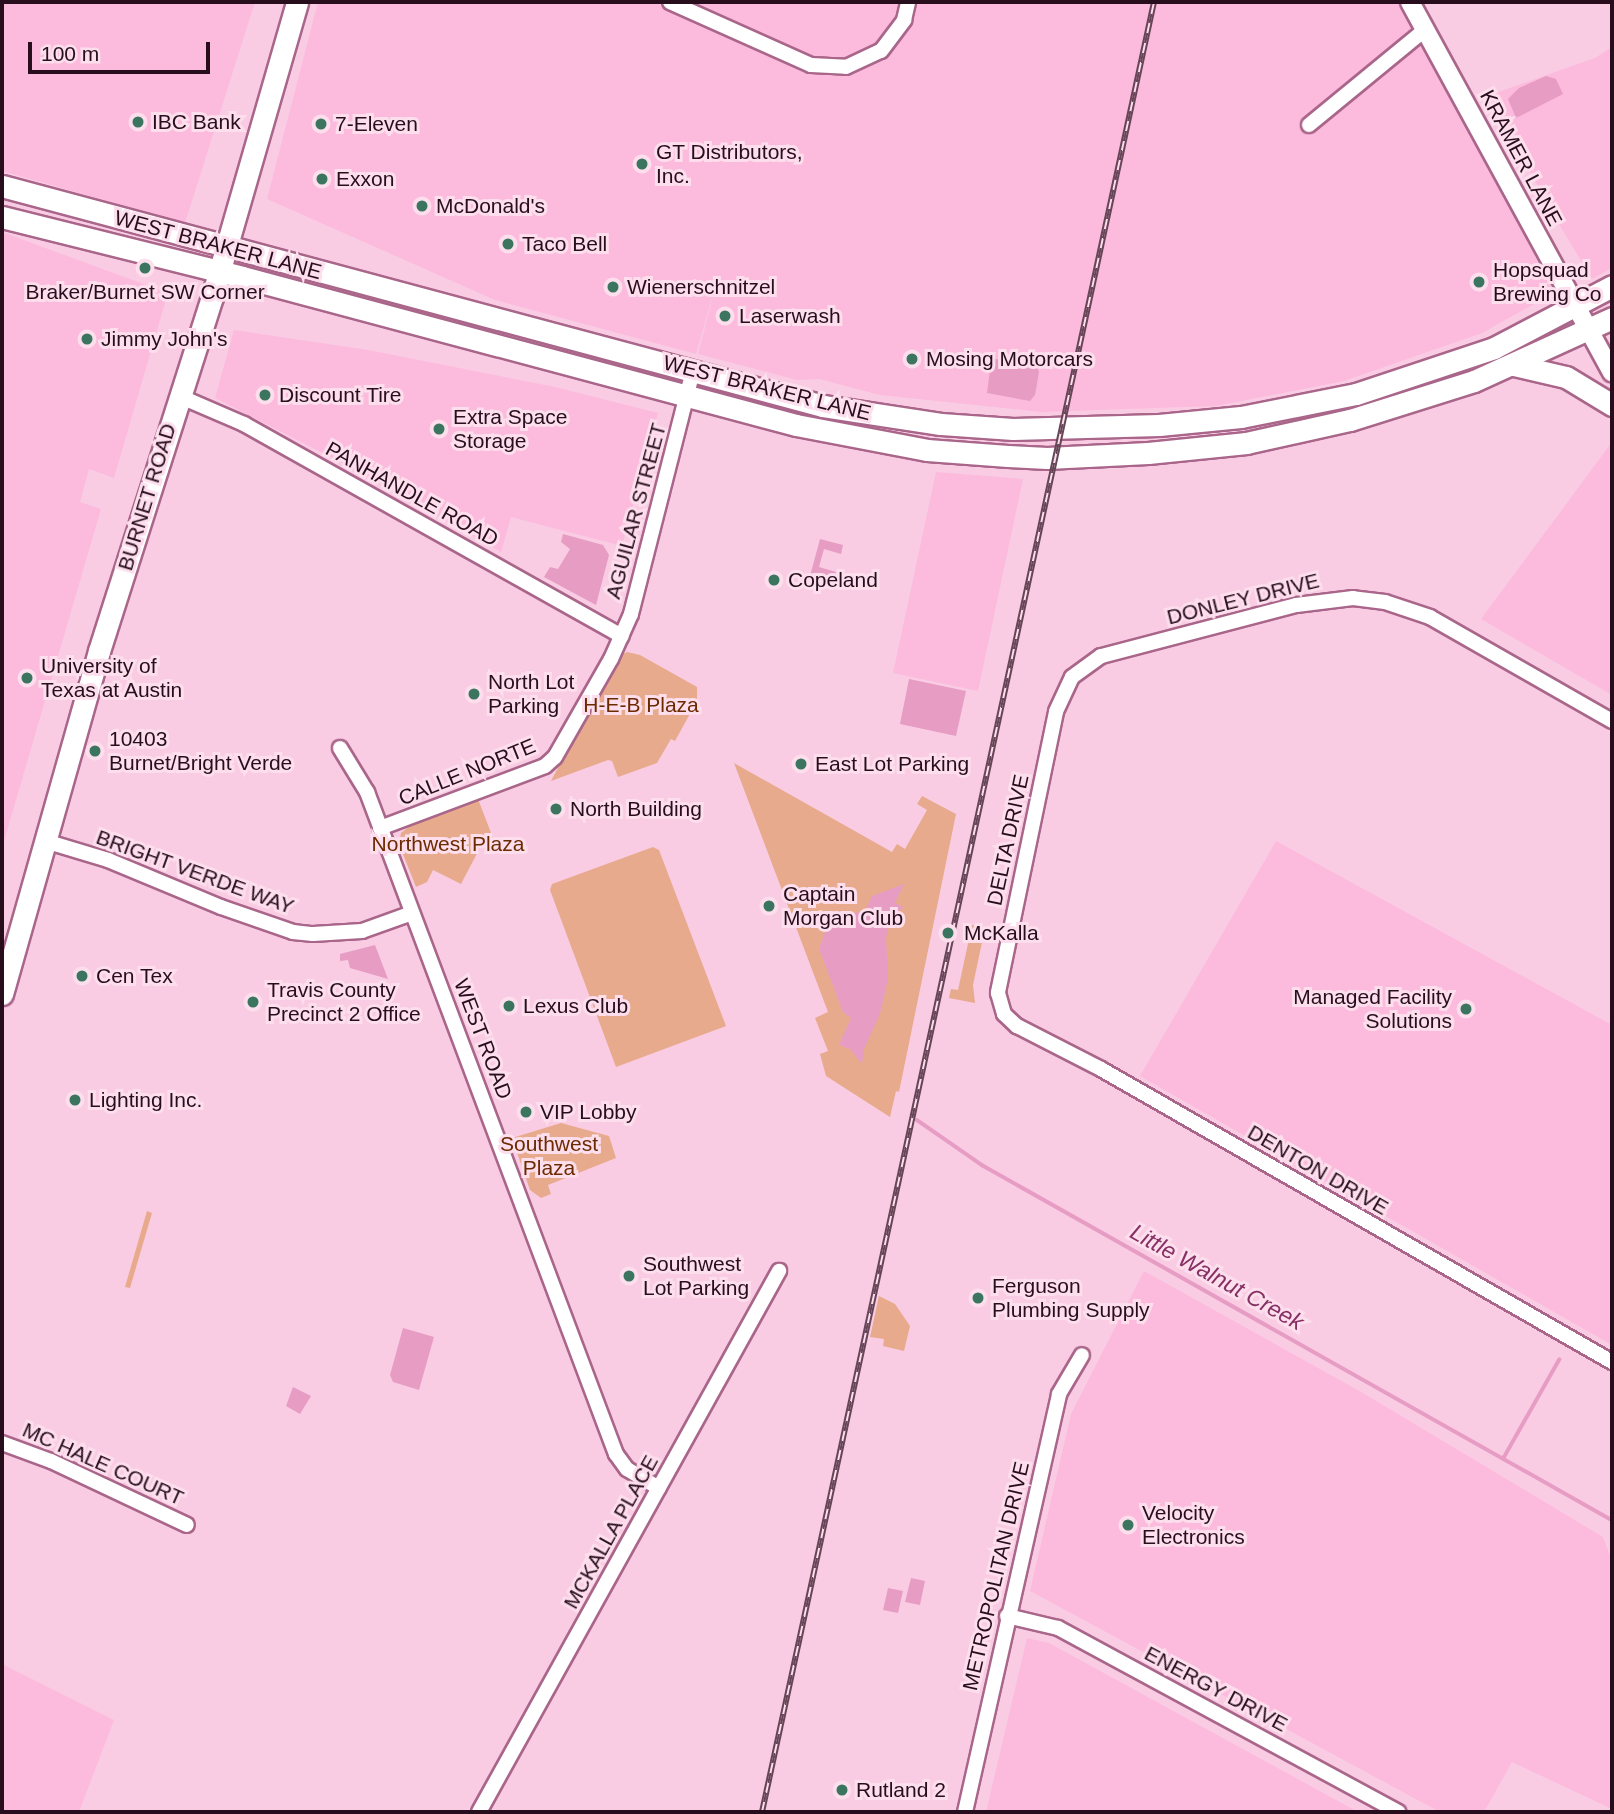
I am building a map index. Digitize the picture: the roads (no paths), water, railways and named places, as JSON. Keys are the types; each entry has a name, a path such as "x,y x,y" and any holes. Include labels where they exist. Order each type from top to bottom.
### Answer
{"main road":[{"name":"BURNET ROAD","path":"2,994 99,651 220,271 297,2"},
{"name":"WEST BRAKER LANE","path":"2,186 226,248 467,309 823,405 941,424 1074,429 1159,425 1241,417 1356,394 1494,348 1575,308 1612,286"},
{"name":"WEST BRAKER LANE","path":"2,217 220,271 821,431 926,450 1047,458 1148,453 1246,443 1350,421 1474,381 1589,331 1612,318"},
{"path":"1514,365 1566,377 1612,405"},
{"path":"1241,417 1246,443"}],"street":[{"path":"670,2 811,65 846,67 881,51 904,20 908,2"},
{"name":"KRAMER LANE","path":"1410,2 1612,372"},
{"path":"1309,125 1426,30"},
{"name":"AGUILAR STREET","path":"622,636 631,614 693,371"},
{"name":"PANHANDLE ROAD","path":"179,396 244,424 622,636"},
{"name":"DONLEY DRIVE","path":"1072,677 1089,663 1114,652 1296,605 1353,598 1385,602 1430,617 1612,722"},
{"name":"CALLE NORTE","path":"380,828 550,762 622,636"},
{"name":"DELTA DRIVE","path":"1004,1014 998,993 999,976 1056,712 1072,677"},
{"name":"WEST ROAD","path":"340,748 367,792 616,1454 627,1469 659,1488"},
{"name":"BRIGHT VERDE WAY","path":"46,841 108,860 221,907 293,932 313,934 362,931 412,913"},
{"name":"DENTON DRIVE","path":"1004,1014 1017,1026 1101,1069 1612,1363"},
{"name":"MCKALLA PLACE","path":"479,1812 779,1272"},
{"name":"METROPOLITAN DRIVE","path":"965,1812 1059,1394 1082,1355"},
{"name":"MC HALE COURT","path":"2,1443 51,1461 187,1525"},
{"name":"ENERGY DRIVE","path":"1007,1616 1058,1628 1399,1812"}],"waterway":[{"name":"Little Walnut Creek","path":"917,1120 982,1165 1612,1520"},
{"name":"Little Walnut Creek","path":"1503,1459 1559,1360"}],"railway":[{"path":"762,1812 1154,2"}],"place":[{"name":"IBC Bank","path":"138,122"},
{"name":"7-Eleven","path":"321,124"},
{"name":"GT Distributors, Inc.","path":"642,164"},
{"name":"Exxon","path":"322,179"},
{"name":"McDonald's","path":"422,206"},
{"name":"Taco Bell","path":"508,244"},
{"name":"Braker/Burnet SW Corner","path":"145,268"},
{"name":"Hopsquad Brewing Co","path":"1479,282"},
{"name":"Wienerschnitzel","path":"613,287"},
{"name":"Laserwash","path":"725,316"},
{"name":"Jimmy John's","path":"87,339"},
{"name":"Mosing Motorcars","path":"912,359"},
{"name":"Discount Tire","path":"265,395"},
{"name":"Extra Space Storage","path":"439,429"},
{"name":"Copeland","path":"774,580"},
{"name":"University of Texas at Austin","path":"27,678"},
{"name":"North Lot Parking","path":"474,694"},
{"name":"10403 Burnet/Bright Verde","path":"95,751"},
{"name":"East Lot Parking","path":"801,764"},
{"name":"North Building","path":"556,809"},
{"name":"Captain Morgan Club","path":"769,906"},
{"name":"McKalla","path":"948,933"},
{"name":"Cen Tex","path":"82,976"},
{"name":"Travis County Precinct 2 Office","path":"253,1002"},
{"name":"Lexus Club","path":"509,1006"},
{"name":"Managed Facility Solutions","path":"1466,1009"},
{"name":"Lighting Inc.","path":"75,1100"},
{"name":"VIP Lobby","path":"526,1112"},
{"name":"Southwest Lot Parking","path":"629,1276"},
{"name":"Ferguson Plumbing Supply","path":"978,1298"},
{"name":"Velocity Electronics","path":"1128,1525"},
{"name":"Rutland 2","path":"842,1790"}],"park label":[{"name":"H-E-B Plaza","path":"641,705"},
{"name":"Northwest Plaza","path":"448,844"},
{"name":"Southwest Plaza","path":"549,1156"}]}
